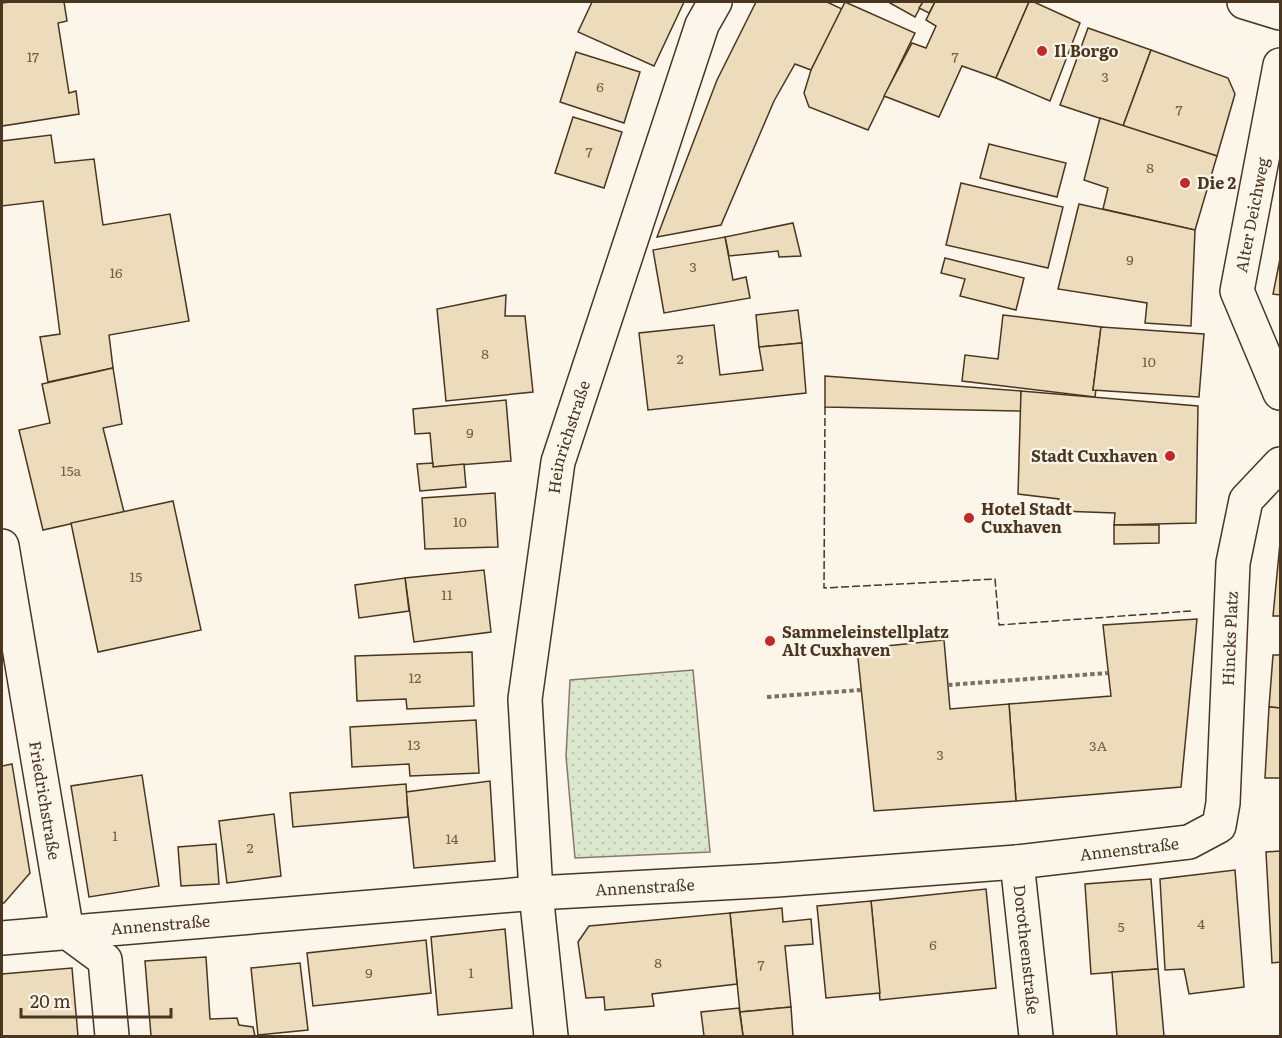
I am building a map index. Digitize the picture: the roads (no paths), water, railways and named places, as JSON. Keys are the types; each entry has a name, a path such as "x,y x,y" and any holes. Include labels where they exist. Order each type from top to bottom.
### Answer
{"street":[{"name":"Heinrichstraße","path":"551,1036 536,894 525,699 558,462 702,25 715,2"},
{"path":"1244,2 1281,13"},
{"name":"Alter Deichweg","path":"1281,65 1237,291 1281,393"},
{"name":"Hincks Platz","path":"1219,826 1223,803 1233,563 1246,500 1281,464"},
{"name":"Friedrichstraße","path":"2,546 67,932"},
{"name":"Annenstraße","path":"2,938 536,894 777,880 1017,862 1190,842 1219,826"},
{"name":"Dorotheenstraße","path":"1017,862 1036,1036"},
{"path":"67,932 105,960 112,1036"}],"place":[{"name":"Il Borgo","path":"1042,51"},
{"name":"Die 2","path":"1185,183"},
{"name":"Stadt Cuxhaven","path":"1170,456"},
{"name":"Hotel Stadt Cuxhaven","path":"969,518"},
{"name":"Sammeleinstellplatz Alt Cuxhaven","path":"770,641"}]}
